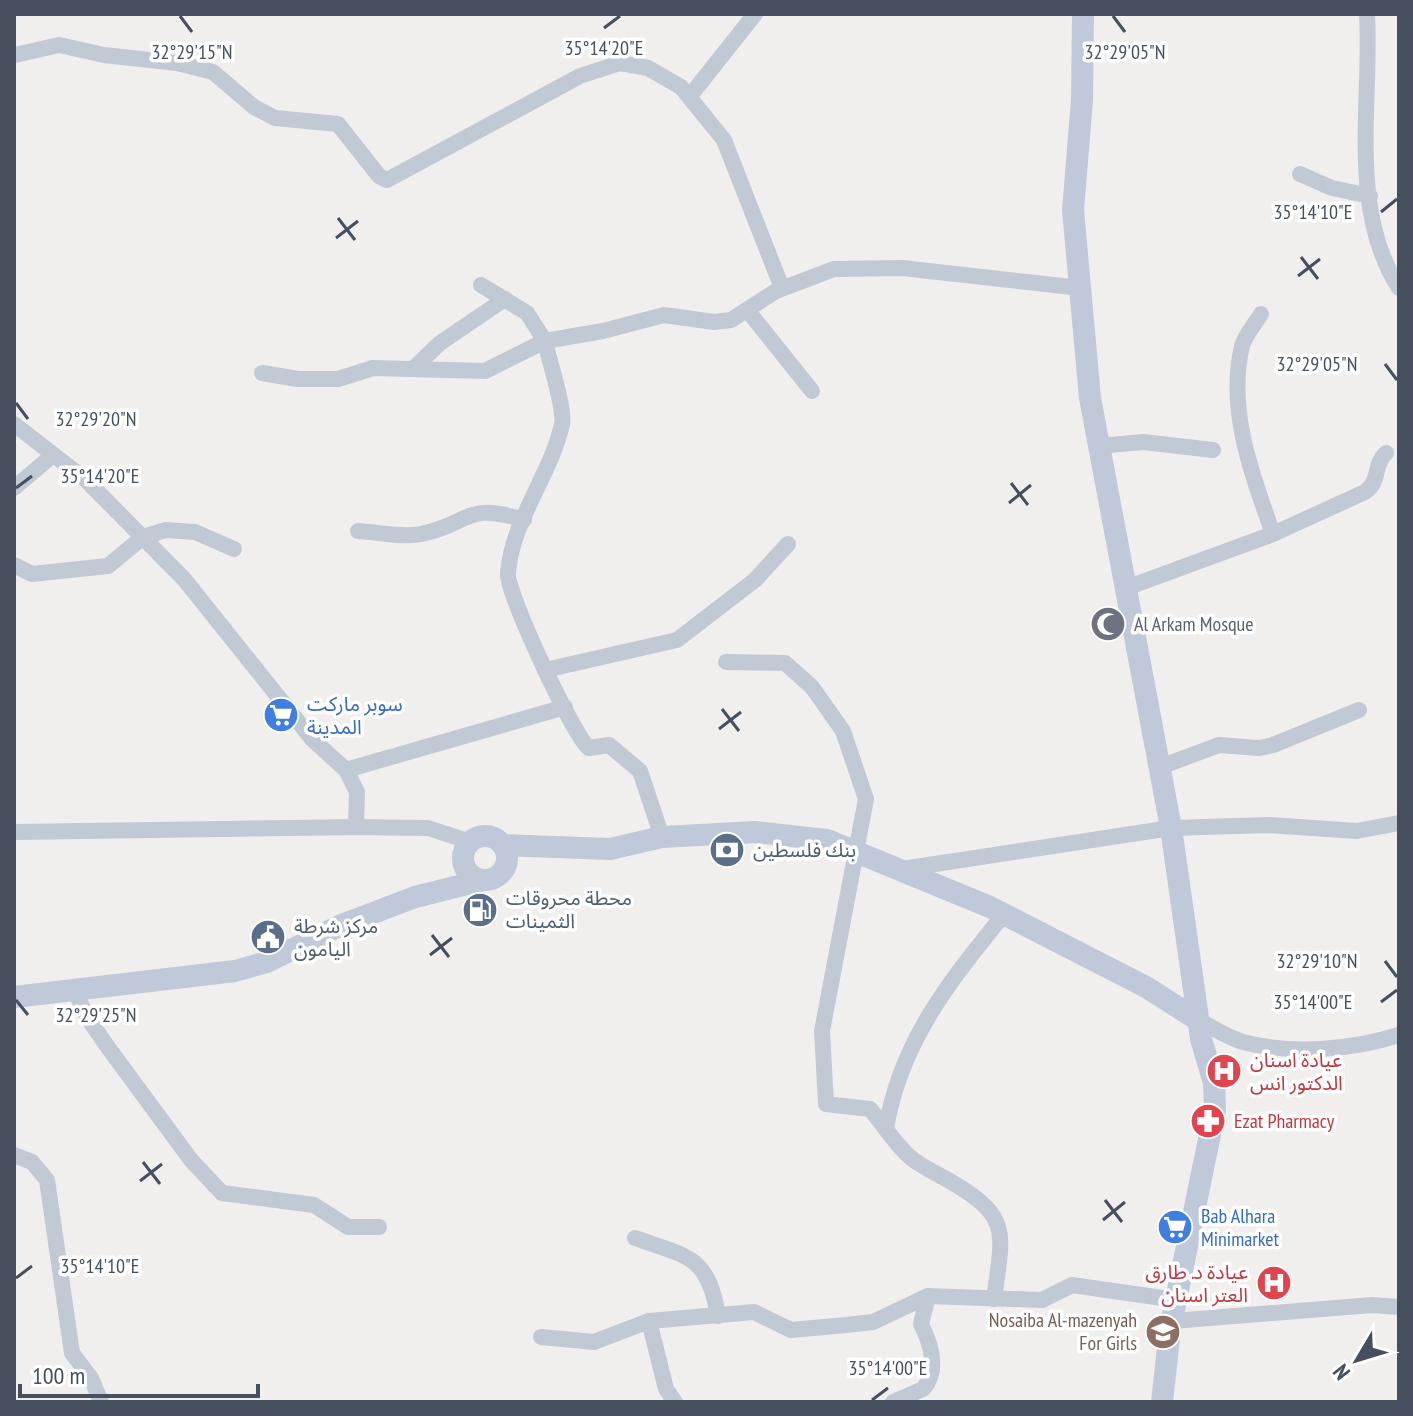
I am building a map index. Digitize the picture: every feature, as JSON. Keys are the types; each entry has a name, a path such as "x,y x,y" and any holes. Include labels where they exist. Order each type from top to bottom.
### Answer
{"street":[{"path":"690,96 755,14"},
{"path":"1083,14 1082,112 1073,200 1090,398 1171,828 1198,1020 1212,1074 1215,1110 1175,1310 1162,1402"},
{"path":"1367,14 1370,196 1380,246 1399,288"},
{"path":"15,55 59,45 213,72 254,107 275,118 338,124 379,176 387,180 580,76 620,63 660,72 690,96 724,140 782,288"},
{"path":"1300,174 1332,188 1370,196"},
{"path":"262,373 298,379 338,379 373,368 485,371 545,341 603,331 650,317 678,315 723,322 748,311 782,288 834,269 875,268 1080,288"},
{"path":"481,285 527,313 545,341 563,422 524,520 508,580 545,670 582,743 589,748 609,745 640,771 662,837"},
{"path":"414,368 440,343 505,299"},
{"path":"748,311 812,391"},
{"path":"1261,314 1242,344 1236,407 1251,469 1273,534"},
{"path":"14,424 86,480 184,579 312,739 346,770 357,792 356,827"},
{"path":"1099,446 1143,442 1213,450"},
{"path":"1126,588 1273,534 1369,489 1377,478 1379,460 1386,453"},
{"path":"14,488 53,455"},
{"path":"358,531 423,534 469,513 497,512 524,520"},
{"path":"14,565 32,574 108,566 143,537 166,530 195,532 234,549"},
{"path":"545,670 677,640 755,580 788,544"},
{"path":"726,662 785,663 812,687 843,731 866,799 858,850 840,920 822,1031 826,1104 870,1109 910,1158 972,1194 994,1212 1000,1233 994,1299"},
{"path":"346,770 565,707"},
{"path":"1160,767 1219,745 1273,745 1359,710"},
{"path":"902,869 1171,828 1268,825 1357,831 1399,823"},
{"path":"14,832 428,828 471,842"},
{"path":"483,880 470,874 463,861 471,842 484,836 503,845 610,849 662,837 785,833 819,838 858,850 1004,914 1146,987 1198,1020 1241,1042 1302,1050 1373,1043 1399,1035"},
{"path":"14,997 243,969 291,951 339,926 415,897 497,877 506,866 503,845"},
{"path":"886,1129 898,1080 920,1027 945,987 1004,914"},
{"path":"74,989 87,1017 107,1046 158,1111 191,1160 222,1193 314,1205 348,1227 379,1227"},
{"path":"14,1155 32,1162 47,1180 72,1353 91,1378 101,1402"},
{"path":"635,1238 698,1262 713,1288 718,1316"},
{"path":"541,1337 594,1342 649,1321 754,1312 791,1330 860,1324 873,1322 928,1296 1042,1300 1072,1285 1175,1310 1399,1307"},
{"path":"893,1402 923,1389 934,1367 929,1338 921,1324 928,1296"},
{"path":"649,1321 666,1389 675,1402"}],"place":[{"name":"Al Arkam Mosque","path":"1108,624"},
{"name":"سوبر ماركت المدينة","path":"281,715"},
{"name":"بنك فلسطين","path":"727,850"},
{"name":"محطة محروقات الثمينات","path":"480,910"},
{"name":"مركز شرطة اليامون","path":"268,937"},
{"name":"عيادة اسنان الدكتور انس","path":"1224,1071"},
{"name":"Ezat Pharmacy","path":"1208,1121"},
{"name":"Bab Alhara Minimarket","path":"1175,1227"},
{"name":"عيادة د. طارق العتر اسنان","path":"1274,1283"},
{"name":"Nosaiba Al-mazenyah For Girls","path":"1163,1332"}]}
